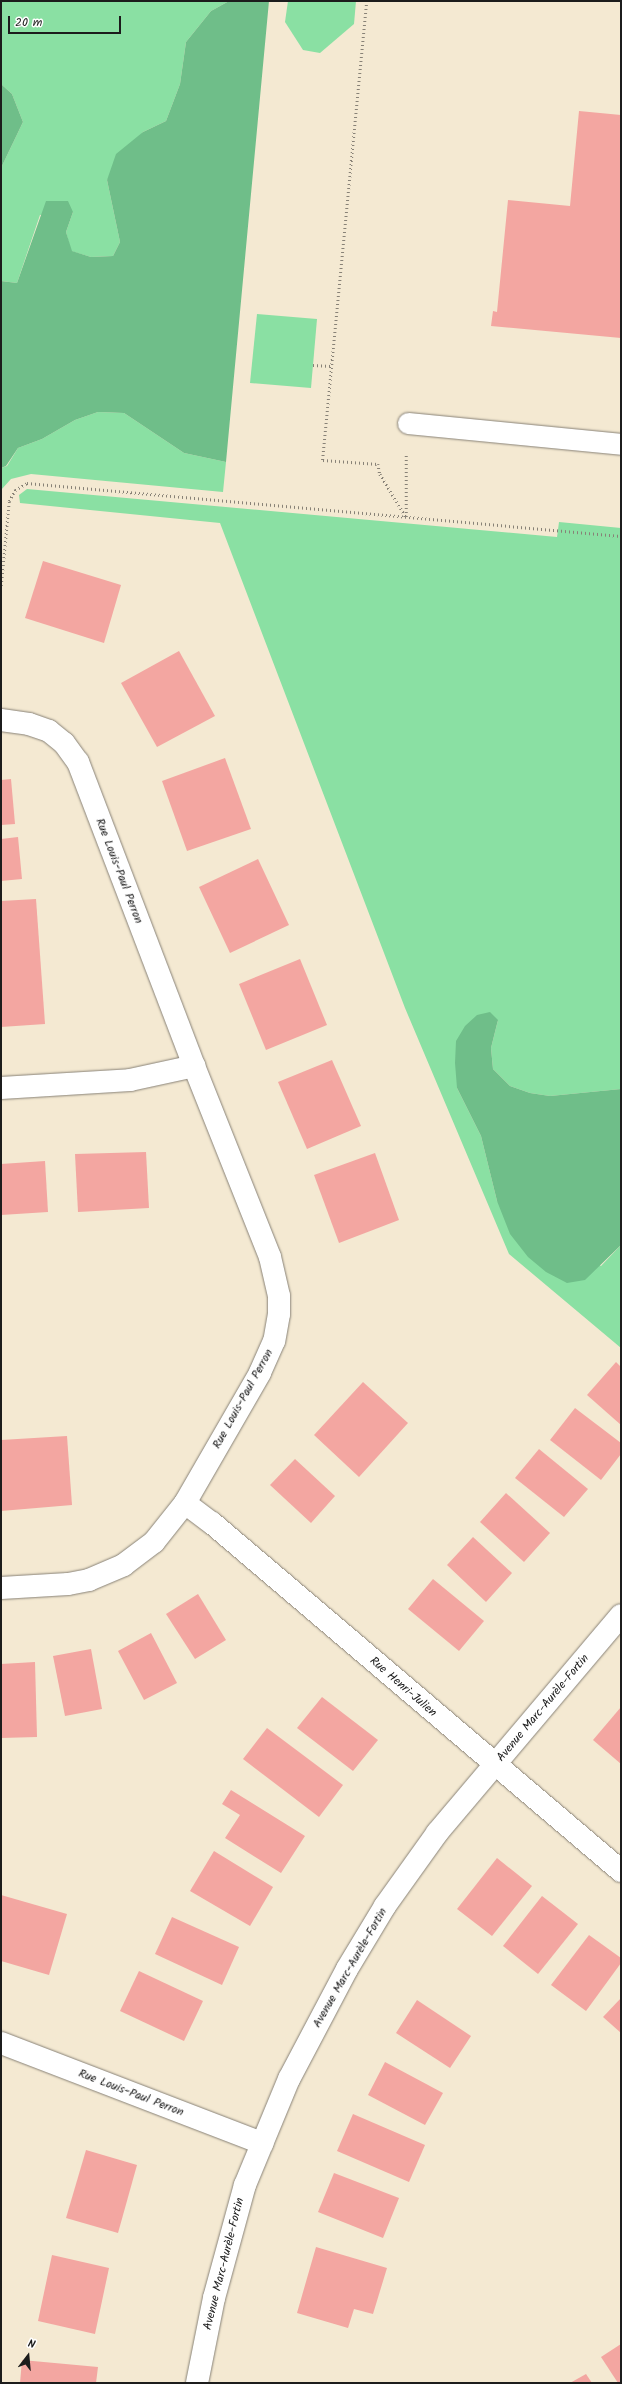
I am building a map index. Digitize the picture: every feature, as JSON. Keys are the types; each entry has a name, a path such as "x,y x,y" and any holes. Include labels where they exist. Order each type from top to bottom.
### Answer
{"street":[{"name":"Rue Louis-Paul Perron","path":"1,720 29,724 49,731 64,743 78,762 194,1066 270,1257 279,1296 278,1329 269,1355 185,1504 154,1542 124,1565 82,1582 1,1588"},
{"path":"1,1088 130,1080 194,1066"},
{"name":"Rue Henri-Julien","path":"185,1504 212,1523 445,1724 496,1764 621,1871"},
{"name":"Avenue Marc-Aurèle-Fortin","path":"197,2383 227,2246 245,2185 262,2143 307,2043 382,1912 437,1834 621,1615"},
{"name":"Rue Louis-Paul Perron","path":"1,2043 262,2143"}],"lane":[{"path":"408,423 621,444"}],"path":[{"path":"368,1 322,460 378,464 380,474 406,518"},
{"path":"313,365 332,366"},
{"path":"405,477 406,518"},
{"path":"1,586 9,501 15,490 27,483 621,536"}],"green space":[{"path":"1,1 229,1 211,11 186,42 180,84 166,121 143,132 107,180 120,242 113,256 91,257 71,251 66,232 73,212 40,215 17,283 1,281 1,168 23,122 12,94 1,84"},
{"path":"229,1 269,1 226,462 184,453 124,413 98,412 75,420 42,439 18,448 6,466 1,468 1,281 17,283 46,201 68,201 73,212 66,232 72,251 91,257 113,256 120,242 107,180 116,154 143,132 166,121 180,84 186,42 211,11"},
{"path":"288,1 356,1 354,24 320,53 303,50 285,22"},
{"path":"1,84 12,94 23,122 1,168"},
{"path":"257,314 317,319 311,388 250,383"},
{"path":"98,412 124,413 184,453 226,462 223,492 31,474 11,479 1,490 1,468 7,466 18,448 42,439 75,420"},
{"path":"27,489 557,537 559,522 621,528 621,1089 550,1096 530,1093 510,1086 493,1069 491,1048 498,1020 457,1088 481,1136 497,1201 601,1266 621,1245 621,1348 509,1254 405,1008 220,523 20,503 19,495"},
{"path":"490,1012 498,1020 491,1048 493,1069 510,1086 530,1093 550,1096 621,1089 621,1245 585,1280 567,1283 546,1272 528,1257 510,1234 497,1201 481,1136 457,1088 455,1063 456,1041 465,1026 477,1015"}],"building":[{"path":"579,111 621,115 621,338 491,326 493,311 497,312 508,200 570,206"},
{"path":"43,561 121,585 104,643 25,618"},
{"path":"179,651 215,716 157,747 121,683"},
{"path":"225,758 251,829 187,851 162,781"},
{"path":"11,779 15,824 1,825 1,780"},
{"path":"18,837 22,879 1,881 1,839"},
{"path":"258,859 289,925 230,953 199,887"},
{"path":"36,899 45,1024 1,1027 1,901"},
{"path":"300,959 327,1025 266,1050 239,984"},
{"path":"332,1060 361,1126 307,1149 278,1082"},
{"path":"146,1152 149,1208 78,1212 75,1154"},
{"path":"375,1153 399,1220 339,1243 314,1175"},
{"path":"45,1161 48,1212 1,1215 1,1164"},
{"path":"616,1362 621,1367 621,1425 587,1395"},
{"path":"363,1382 408,1423 359,1477 314,1435"},
{"path":"575,1408 621,1443 621,1454 601,1480 550,1440"},
{"path":"67,1436 72,1505 1,1511 1,1440"},
{"path":"539,1449 588,1489 564,1517 515,1478"},
{"path":"295,1459 335,1496 311,1523 270,1485"},
{"path":"506,1493 550,1533 524,1562 480,1522"},
{"path":"473,1537 512,1573 486,1602 447,1565"},
{"path":"433,1579 484,1621 459,1651 408,1609"},
{"path":"198,1594 226,1640 195,1659 166,1614"},
{"path":"151,1633 177,1683 144,1700 118,1651"},
{"path":"91,1649 102,1709 65,1716 53,1656"},
{"path":"35,1662 37,1737 1,1738 1,1664"},
{"path":"322,1697 378,1740 353,1771 297,1728"},
{"path":"621,1707 621,1764 593,1740"},
{"path":"267,1728 343,1785 319,1817 243,1759"},
{"path":"231,1790 305,1836 281,1873 225,1838 240,1815 222,1804"},
{"path":"214,1851 273,1887 250,1926 190,1891"},
{"path":"497,1858 532,1886 492,1936 457,1909"},
{"path":"1,1895 67,1914 49,1975 1,1961"},
{"path":"542,1896 578,1924 538,1974 503,1946"},
{"path":"172,1917 239,1947 222,1985 155,1954"},
{"path":"589,1935 621,1958 621,1963 586,2011 551,1985"},
{"path":"139,1971 203,2001 184,2041 120,2011"},
{"path":"621,1998 621,2033 603,2017"},
{"path":"417,2000 471,2036 450,2068 396,2033"},
{"path":"385,2062 443,2093 425,2125 368,2095"},
{"path":"353,2114 425,2145 409,2182 337,2151"},
{"path":"86,2150 137,2165 118,2233 66,2218"},
{"path":"334,2173 399,2198 383,2238 318,2212"},
{"path":"316,2247 387,2268 373,2314 354,2309 348,2328 297,2313"},
{"path":"52,2255 109,2268 95,2334 38,2321"},
{"path":"621,2344 621,2383 618,2383 601,2357"},
{"path":"22,2360 98,2367 96,2383 20,2383"},
{"path":"586,2374 592,2383 570,2383"}]}
